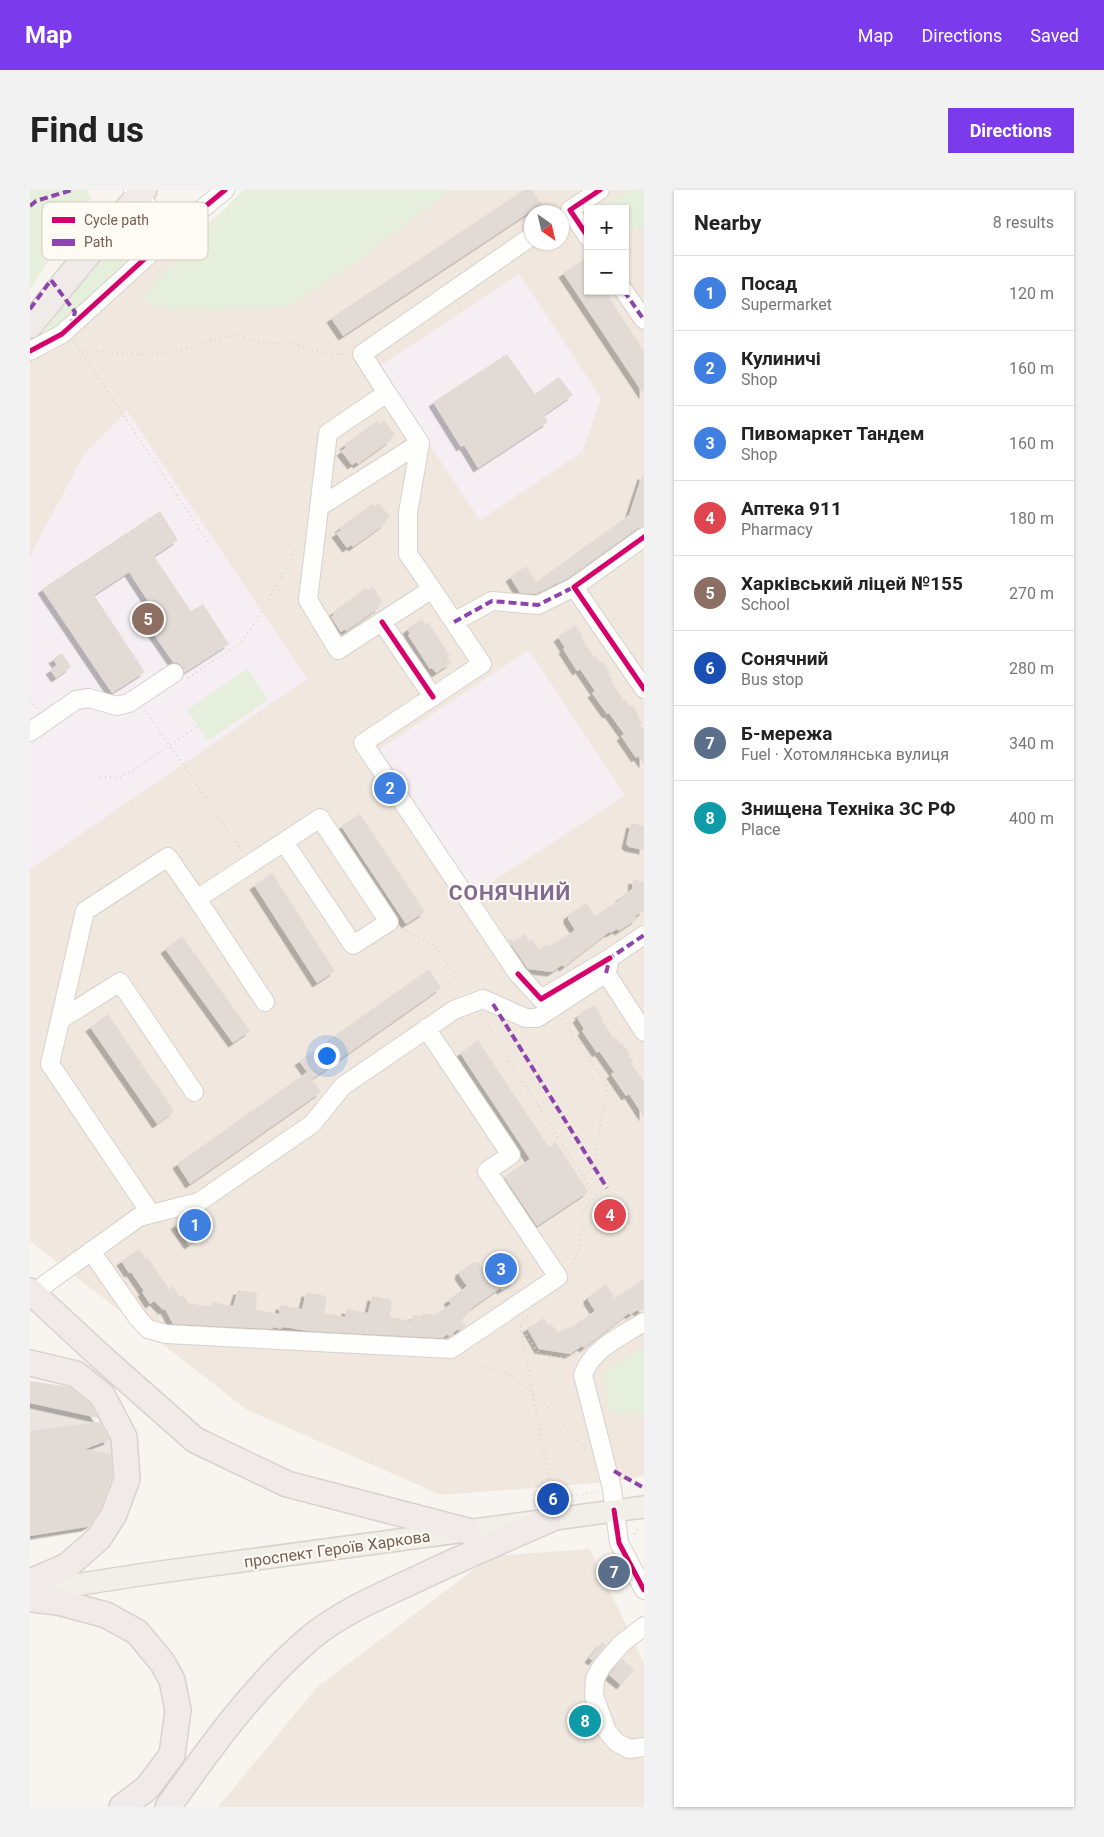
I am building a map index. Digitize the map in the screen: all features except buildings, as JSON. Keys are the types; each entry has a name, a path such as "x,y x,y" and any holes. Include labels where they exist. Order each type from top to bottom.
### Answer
{"highway":[{"path":"130,202 138,192"},
{"path":"30,325 83,260"},
{"path":"31,1292 196,1440 287,1484 468,1531"},
{"path":"30,1363 76,1374 102,1395 124,1437 127,1479 114,1514 98,1538 67,1566 30,1582"},
{"path":"168,1807 250,1698 310,1638 339,1618 374,1599 549,1520"},
{"path":"30,1600 58,1602 106,1615 137,1632 162,1662 172,1680 178,1710 172,1755 147,1788 122,1807"}],"main road":[{"name":"проспект Героїв Харкова","path":"30,1592 146,1574 644,1507"}],"street":[{"path":"208,203 224,190"},
{"path":"569,211 600,190"},
{"path":"138,192 147,202"},
{"path":"569,216 584,233"},
{"path":"524,242 362,354 420,443 408,513 408,554 482,664 363,743 518,974 541,999 608,966"},
{"path":"30,352 62,334 143,260"},
{"path":"627,295 644,320"},
{"path":"387,393 328,433 308,600 338,650 432,589"},
{"path":"319,508 420,443"},
{"path":"454,622 492,601 538,606 574,587 644,537"},
{"path":"574,587 644,689"},
{"path":"382,622 433,697"},
{"path":"30,732 76,700 89,698 117,706 129,703 174,673"},
{"path":"197,899 320,818 389,922 353,945 284,842"},
{"path":"151,1214 50,1064 85,911 168,857 265,1002"},
{"path":"31,1292 139,1217 199,1202 312,1124 343,1086 454,1010 483,1000 526,1018 537,1018 608,966 644,935"},
{"path":"608,966 644,1032"},
{"path":"60,1020 120,982 194,1092"},
{"path":"91,1251 137,1317 148,1329 166,1334 451,1349 558,1277 487,1171 512,1155 426,1028"},
{"path":"644,1322 594,1354 586,1366 583,1375 612,1489 619,1543 644,1590"},
{"path":"644,1626 622,1644 602,1666 595,1679 594,1696 608,1731 616,1742 629,1749 644,1747"}],"path":[{"path":"71,326 74,340 210,545"},
{"path":"82,352 102,350 135,355 168,353 224,337 238,335 265,343 295,344 331,354 362,354"},
{"path":"174,673 184,681 241,643 264,608 301,541"},
{"path":"136,698 251,864"},
{"path":"100,777 118,778 132,771 198,726"},
{"path":"389,922 436,947 595,1196"},
{"path":"561,1017 607,1085 593,1169 583,1176"},
{"path":"538,1106 550,1096"},
{"path":"519,1324 552,1499 612,1489"},
{"path":"451,1349 467,1360 509,1374 549,1408 591,1456"}],"shaded area":[{"path":"251,190 644,190 644,1476 611,1482 441,1495 247,1410 30,1241 30,356 158,260 208,260 208,222"},
{"path":"519,274 601,398 582,452 480,520 378,367"},
{"path":"127,411 307,679 30,869 30,559 34,548 85,453"},
{"path":"529,650 625,795 475,893 380,749"},
{"path":"30,1381 63,1387 111,1438 115,1495 92,1529 30,1538"},
{"path":"590,1549 644,1663 644,1807 218,1807 318,1686 492,1556"}],"green space":[{"path":"30,190 87,190 91,198 88,202 42,202 42,260 49,260 30,289"},
{"path":"243,190 450,190 357,262 287,307 175,310 141,301 176,260 208,260 208,227"},
{"path":"633,190 644,190 644,228 629,230 629,205 603,205"},
{"path":"99,260 133,260 55,329 40,336"},
{"path":"247,669 268,700 208,741 187,710"},
{"path":"644,1346 644,1415 609,1412 604,1373"}],"marked path":[{"path":"30,206 36,201 72,190"},
{"path":"30,309 51,280 75,312 72,322"},
{"path":"627,295 644,320"},
{"path":"454,622 492,601 538,605 574,587"},
{"path":"606,973 610,958 644,935"},
{"path":"493,1004 607,1188"},
{"path":"614,1471 644,1488"}],"cycle path":[{"path":"208,204 225,190"},
{"path":"584,231 570,210 600,190"},
{"path":"30,351 62,334 143,260"},
{"path":"644,537 574,587 644,689"},
{"path":"382,622 433,697"},
{"path":"518,974 541,999 610,958"},
{"path":"614,1510 619,1543 644,1590"}],"place":[{"name":"Харківський ліцей №155","path":"148,619"},
{"name":"Кулиничі","path":"390,788"},
{"name":"Аптека 911","path":"610,1215"},
{"name":"Посад","path":"195,1225"},
{"name":"Пивомаркет Тандем","path":"501,1269"},
{"name":"Сонячний","path":"553,1499"},
{"name":"Б-мережа","path":"614,1572"},
{"name":"Знищена Техніка ЗС РФ","path":"585,1721"}],"district":[{"name":"СОНЯЧНИЙ","path":"510,893"}]}
